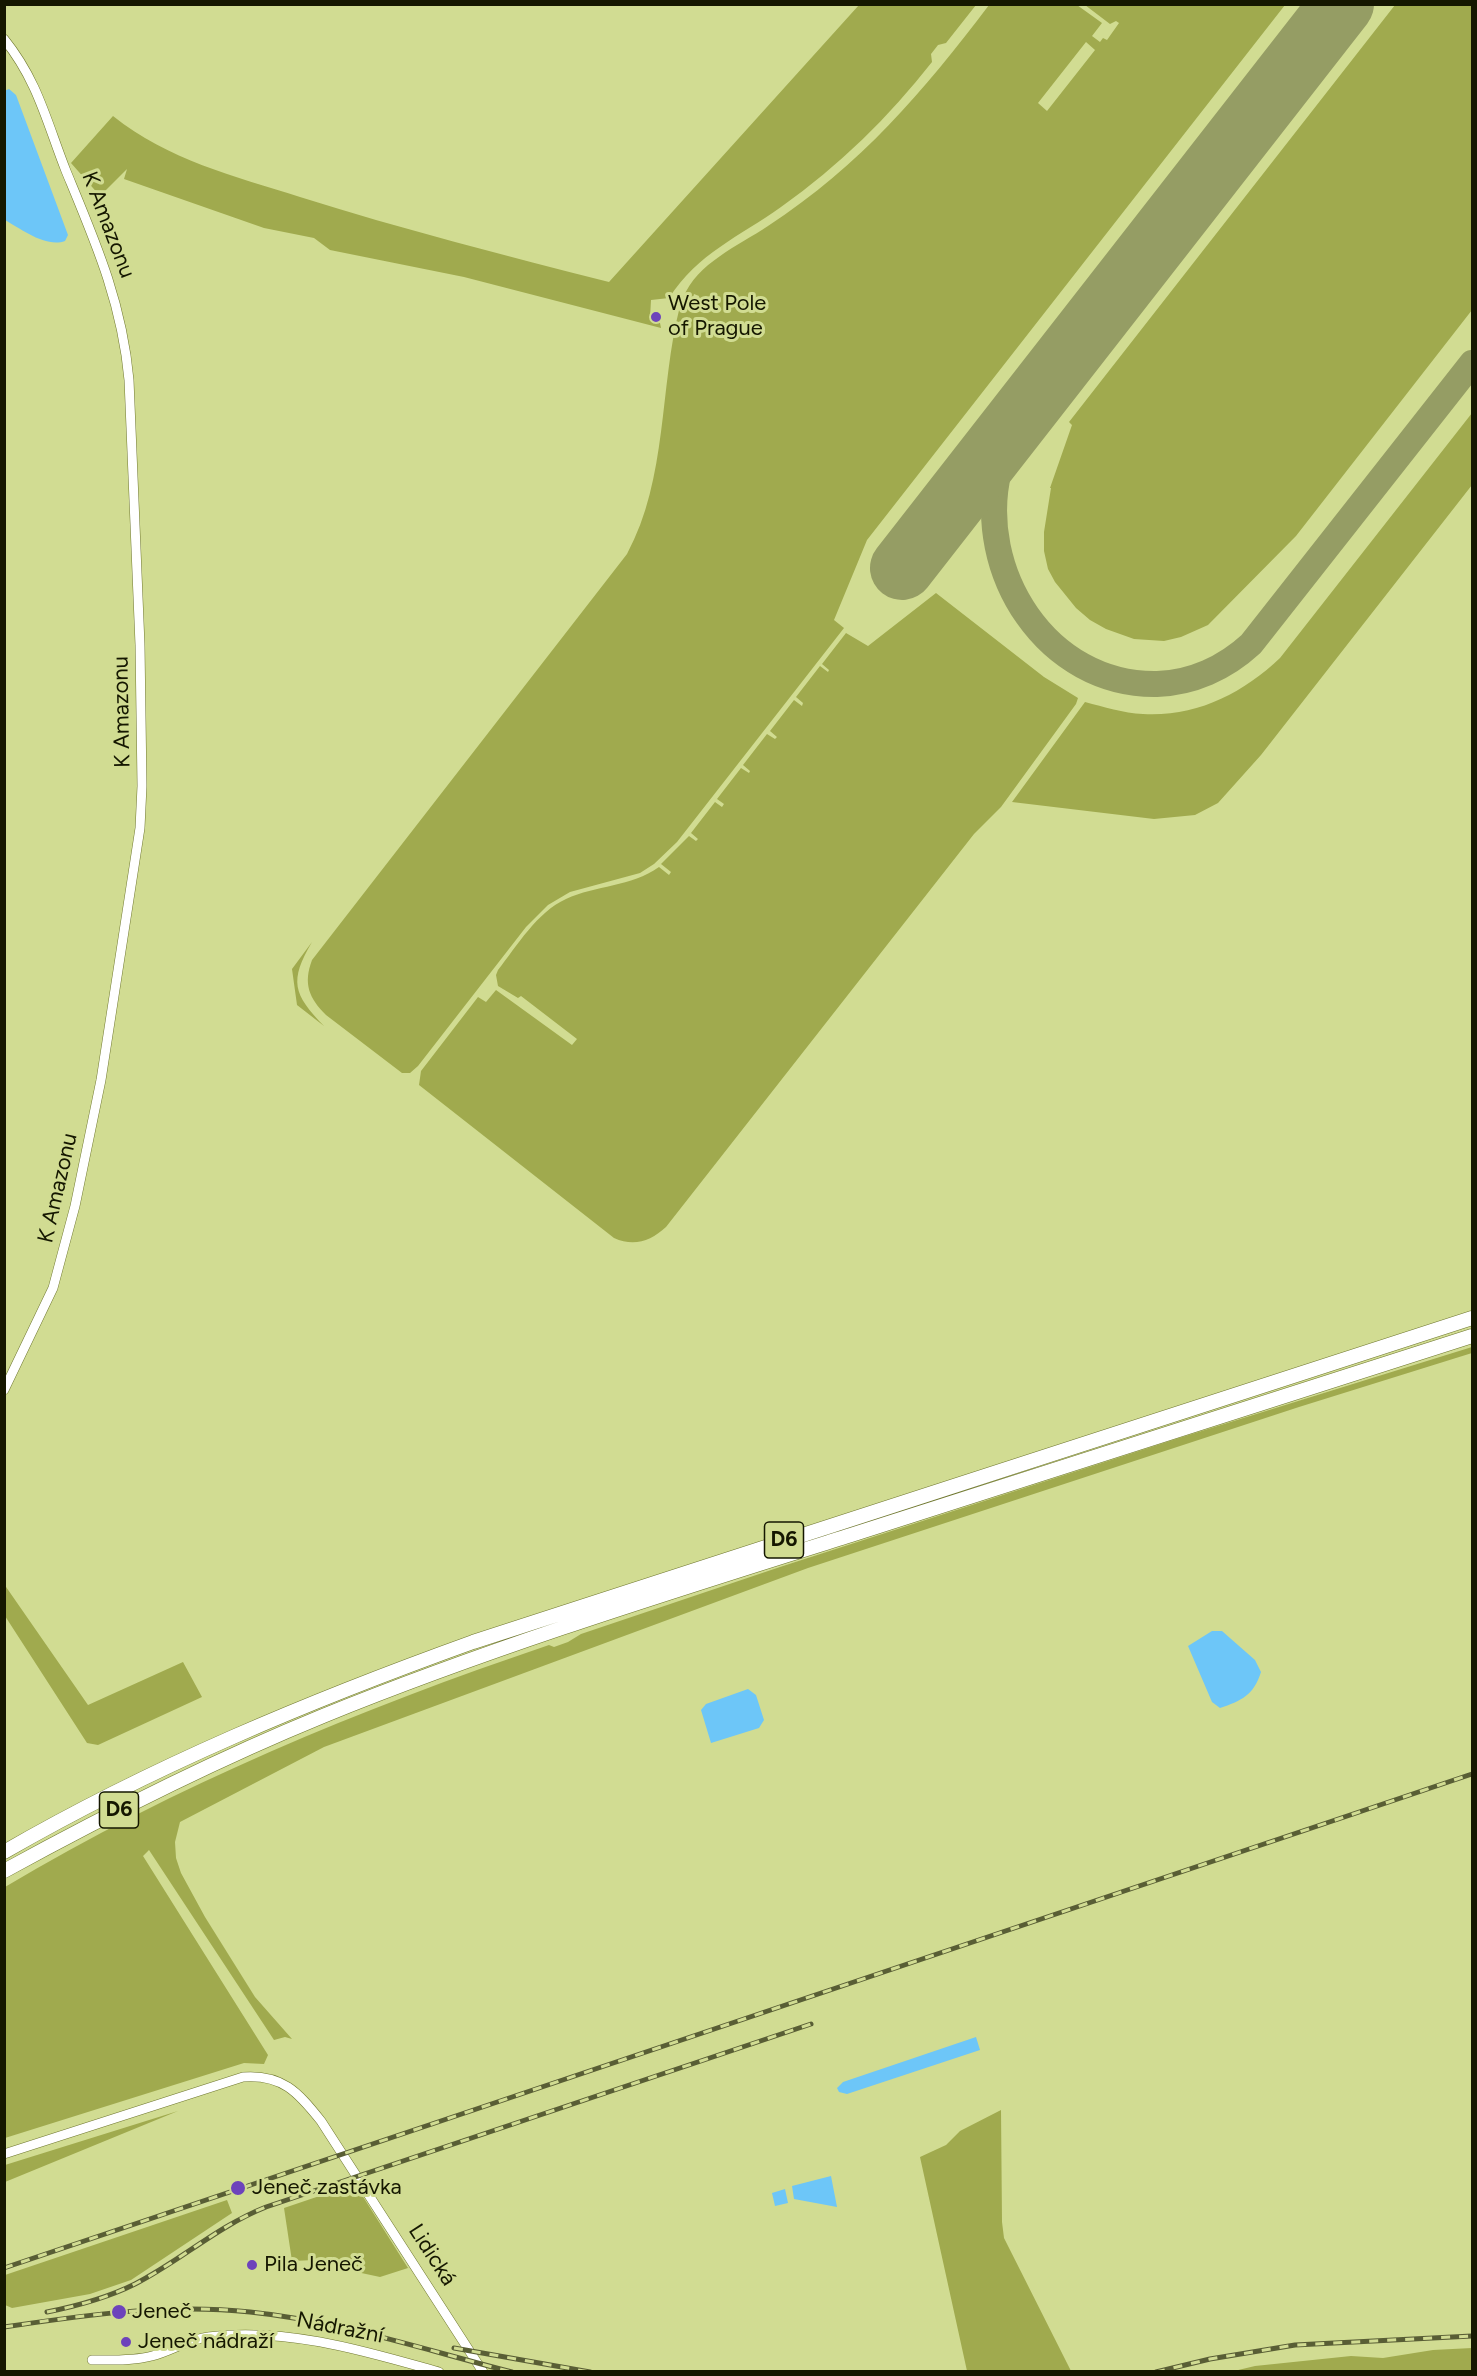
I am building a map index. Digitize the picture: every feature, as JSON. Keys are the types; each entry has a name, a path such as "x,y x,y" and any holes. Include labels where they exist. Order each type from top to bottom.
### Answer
{"highway":[{"name":"D6","path":"4,1852 152,1774 261,1724 472,1642 1473,1318"},
{"name":"D6","path":"4,1870 158,1790 236,1754 322,1716 468,1661 639,1603 1473,1336"}],"street":[{"name":"K Amazonu","path":"4,39 22,63 41,102 105,266 124,339 130,400 140,645 142,786 140,828 111,1015 93,1122 77,1196 53,1288 4,1390"},
{"name":"Lidická","path":"4,2154 243,2077 278,2080 302,2096 321,2121 483,2372"},
{"name":"Nádražní","path":"92,2360 151,2356 209,2337 268,2336 371,2352 439,2372"}],"green space":[{"path":"859,5 976,5 946,43 938,45 931,54 932,62 898,102 843,158 781,207 706,257 680,282 669,298 651,300 650,318 660,323 661,328 464,277 330,250 314,238 264,228 124,179 127,169 100,196 71,163 113,116 156,144 226,174 415,231 609,282"},
{"path":"989,5 1077,5 1102,23 1092,36 1100,42 1103,38 1107,40 1119,23 1116,21 1110,24 1085,5 1285,5 867,540 834,620 844,628 677,842 654,864 640,873 570,892 548,905 526,927 418,1066 410,1073 402,1073 326,1015 315,1003 308,983 312,960 627,554 650,495 661,432 673,337 680,306 696,310 699,296 694,294 692,301 683,298 689,286 708,265 801,203 861,152 915,97","holes":["1086,42 1095,50 1047,111 1038,103"]},
{"path":"1395,5 1472,5 1472,310 1296,536 1208,625 1181,637 1164,641 1134,639 1106,629 1090,620 1076,608 1055,582 1048,569 1044,551 1044,532 1050,488 1072,425 1069,422"},
{"path":"1472,413 1472,485 1261,755 1218,803 1195,815 1154,819 1012,802 1085,702 1114,710 1143,714 1181,712 1217,701 1265,671 1280,658"},
{"path":"936,593 1044,677 1078,698 1076,704 1001,807 974,834 666,1227 642,1241 628,1242 614,1238 419,1085 421,1071 478,997 486,1002 496,990 572,1045 577,1039 521,996 518,998 498,986 496,975 498,970 528,930 546,912 577,894 625,882 648,874 659,867 669,875 671,872 661,864 689,836 696,841 698,839 691,833 715,802 722,807 724,804 717,799 741,768 749,773 750,771 743,765 767,734 775,739 777,737 770,731 794,700 802,706 803,703 796,697 820,666 828,672 829,670 822,664 846,633 868,646"},
{"path":"312,942 300,967 298,987 306,1005 324,1026 297,1005 292,969"},
{"path":"1472,1347 1472,1353 1299,1407 808,1568 324,1747 180,1822 175,1842 176,1858 181,1873 205,1917 255,1997 292,2039 285,2037 274,2040 149,1850 143,1856 268,2055 264,2064 244,2063 5,2138 5,1887 70,1850 202,1782 408,1695 549,1645 554,1647 581,1634 780,1567 1179,1438"},
{"path":"4,1584 88,1705 183,1662 202,1697 98,1745 87,1743 5,1616"},
{"path":"1001,2110 1004,2238 1071,2371 967,2371 920,2157 946,2145 960,2131"},
{"path":"178,2111 5,2182 5,2165"},
{"path":"355,2184 408,2268 380,2277 315,2260 292,2261 284,2208"},
{"path":"227,2200 232,2213 131,2280 90,2294 12,2308 5,2305 5,2275"},
{"path":"1472,2348 1472,2371 1234,2371 1255,2366 1351,2356 1383,2358 1433,2350"}],"water":[{"path":"9,89 16,95 68,235 65,241 42,240 5,220 4,91"},
{"path":"1212,1631 1222,1631 1255,1660 1261,1672 1255,1686 1246,1696 1220,1708 1212,1702 1188,1646"},
{"path":"748,1689 756,1695 764,1720 759,1728 711,1743 701,1710 706,1704"},
{"path":"976,2037 980,2050 847,2094 839,2092 837,2088 843,2082"},
{"path":"831,2176 837,2207 794,2199 792,2186"},
{"path":"785,2189 788,2203 775,2206 772,2193"}],"taxiway":[{"path":"1084,336 1022,416 1005,451 999,470 994,508 998,546 1009,583 1027,616 1052,644 1082,666 1118,680 1157,684 1183,681 1207,673 1241,653 1251,644 1472,363"}],"runway":[{"path":"902,568 1342,4"}],"railway":[{"path":"4,2268 1472,1774"},
{"path":"47,2312 92,2301 135,2284 232,2224 266,2207 811,2024"},
{"path":"4,2327 96,2315 158,2310 250,2312 349,2329 512,2372"},
{"path":"1156,2372 1210,2359 1295,2345 1472,2336"},
{"path":"454,2348 590,2372"}],"place":[{"name":"West Pole of Prague","path":"656,317"},
{"name":"Jeneč zastávka","path":"238,2188"},
{"name":"Pila Jeneč","path":"252,2265"},
{"name":"Jeneč","path":"119,2312"},
{"name":"Jeneč nádraží","path":"126,2342"}]}
